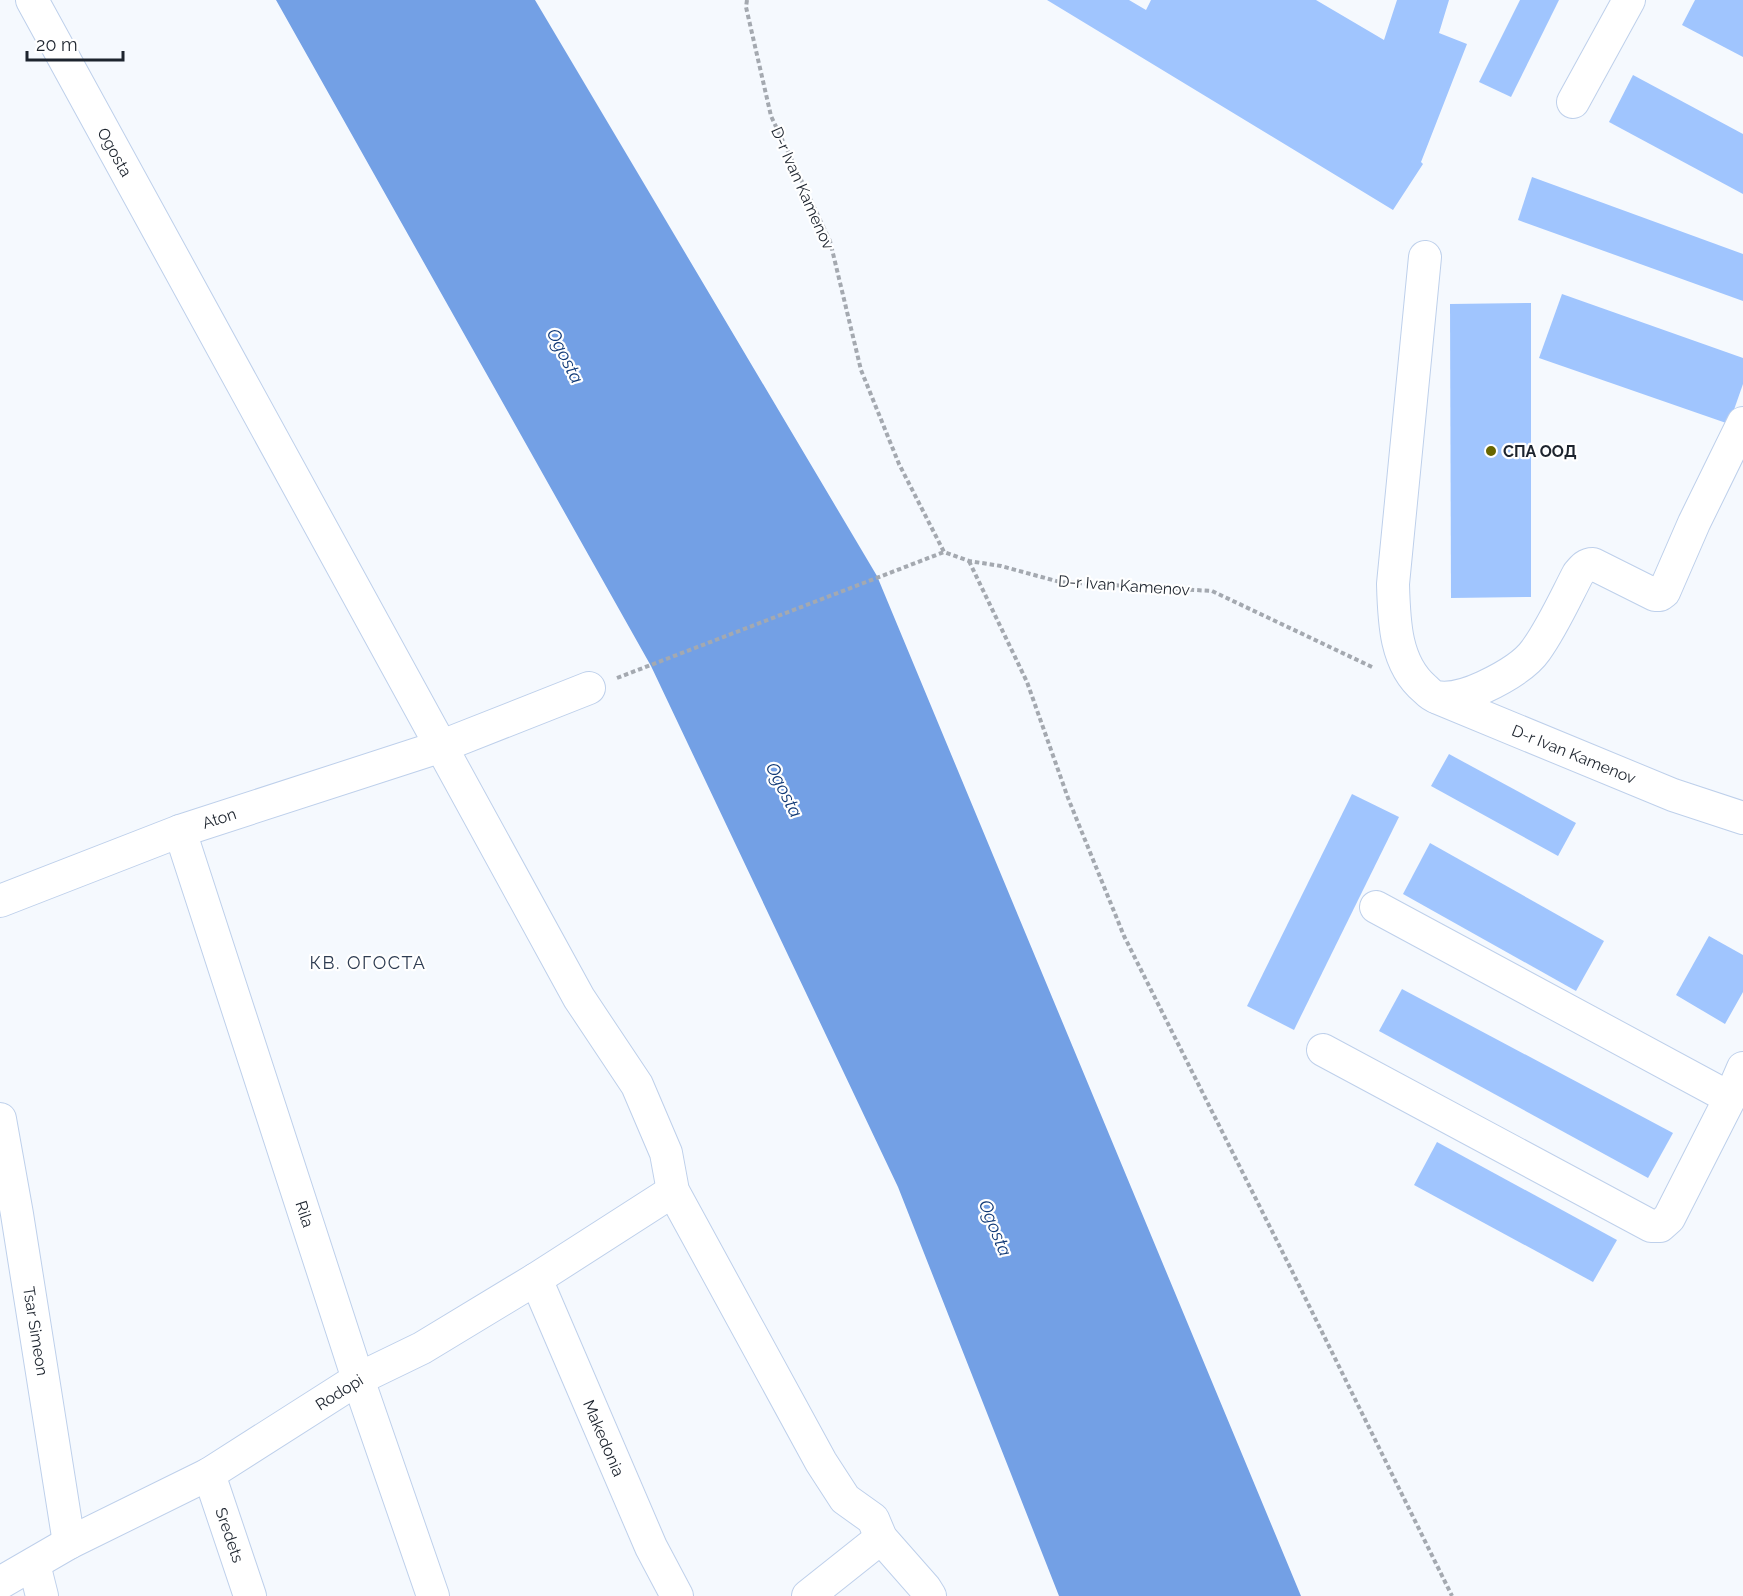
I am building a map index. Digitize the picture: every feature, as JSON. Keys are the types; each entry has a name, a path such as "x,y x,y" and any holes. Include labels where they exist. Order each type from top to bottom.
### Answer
{"street":[{"name":"Ogosta","path":"32,0 579,998 637,1085 666,1153 673,1191 821,1462 845,1498 873,1519 881,1538 930,1596"},
{"path":"1573,102 1629,0"},
{"name":"D-r Ivan Kamenov","path":"1425,257 1393,584 1394,624 1403,659 1414,681 1434,697 1673,795 1743,818"},
{"path":"1434,697 1456,697 1472,693 1492,683 1536,652 1578,574 1589,564 1655,595 1664,592 1694,523 1743,423"},
{"path":"442,746 589,688"},
{"name":"Aton","path":"0,901 180,831 442,746"},
{"name":"Rila","path":"180,831 358,1379 433,1596"},
{"path":"1376,907 1730,1098"},
{"path":"1323,1050 1651,1226 1660,1226 1669,1218 1743,1068"},
{"name":"Tsar Simeon","path":"0,1119 69,1543"},
{"name":"Rodopi","path":"0,1583 69,1543 209,1474 358,1379 422,1348 536,1279 673,1191"},
{"name":"Makedonia","path":"536,1279 651,1548 677,1596"},
{"name":"Sredets","path":"209,1474 250,1596"},
{"path":"808,1596 881,1538"},
{"path":"34,1564 42,1596"}],"path":[{"name":"D-r Ivan Kamenov","path":"747,0 746,7 771,116 830,241 861,370 899,464 944,552 969,561 1001,566 1060,582 1212,591 1373,667"},
{"path":"589,688 944,552"},
{"path":"969,561 1027,682 1068,798 1124,936 1296,1278 1452,1596"}],"water":[{"path":"276,0 535,0 877,576 1301,1596 1059,1596 898,1187 651,666"}],"building":[{"path":"1047,0 1129,0 1146,10 1151,0 1316,0 1384,40 1397,0 1449,0 1439,33 1467,44 1421,162 1423,164 1393,210"},
{"path":"1520,0 1559,0 1511,97 1479,82"},
{"path":"1695,0 1743,0 1743,57 1682,25"},
{"path":"1633,75 1743,134 1743,194 1609,122"},
{"path":"1532,177 1743,254 1743,301 1518,220"},
{"path":"1562,294 1743,358 1743,384 1729,424 1539,358"},
{"name":"СПА ООД","path":"1531,303 1531,597 1451,598 1450,304"},
{"path":"1449,754 1576,823 1558,856 1431,786"},
{"path":"1352,794 1399,817 1294,1030 1247,1006"},
{"path":"1430,843 1604,941 1576,991 1403,894"},
{"path":"1709,936 1743,955 1743,992 1725,1024 1676,995"},
{"path":"1402,989 1673,1133 1648,1178 1379,1031"},
{"path":"1437,1142 1617,1240 1593,1282 1414,1185"}],"place":[{"name":"СПА ООД","path":"1491,451"}],"district":[{"name":"КВ. ОГОСТА","path":"368,963"}]}
